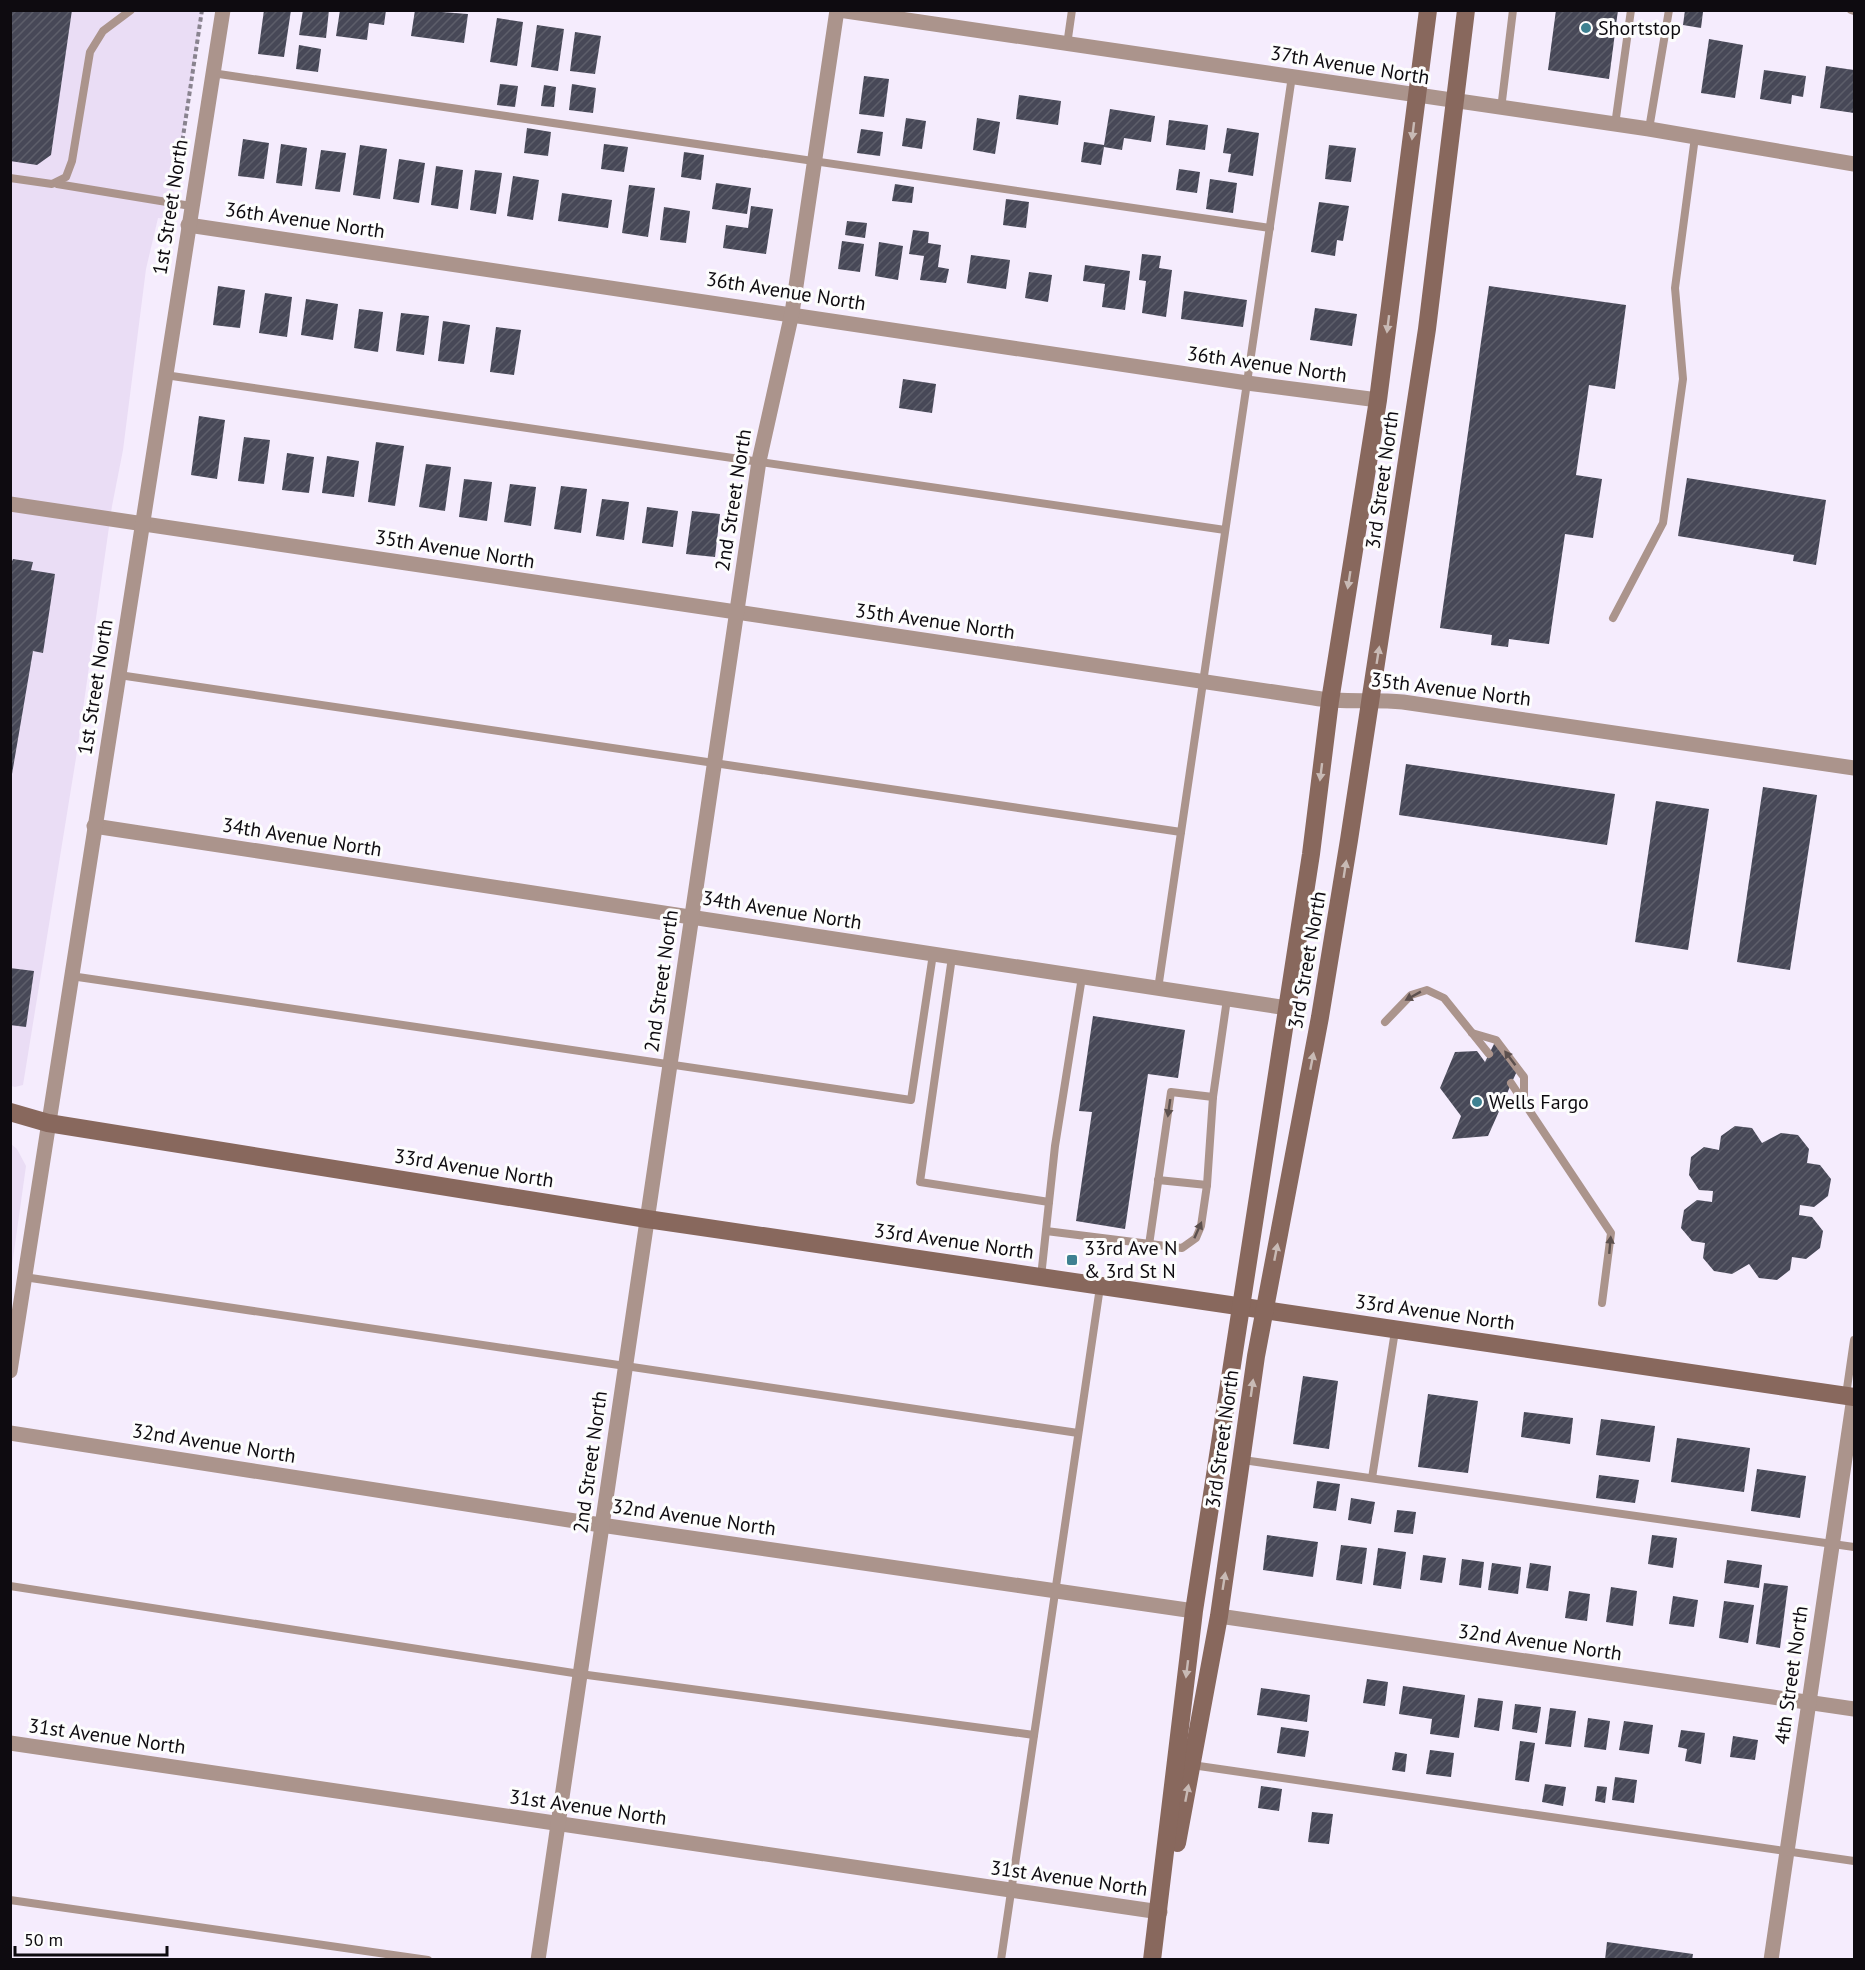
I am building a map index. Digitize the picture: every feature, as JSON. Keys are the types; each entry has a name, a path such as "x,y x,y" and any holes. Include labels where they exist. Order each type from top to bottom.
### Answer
{"main road":[{"name":"3rd Street North","path":"1160,1912 1174,1764 1194,1611 1311,854 1330,701 1378,400 1428,10"},
{"name":"3rd Street North","path":"1152,1959 1192,1765 1219,1616 1265,1310 1329,970 1430,308 1466,10"},
{"name":"33rd Avenue North","path":"10,1112 48,1123 647,1219 1851,1396"},
{"name":"33rd Avenue North","path":"10,1123 48,1123"}],"street":[{"name":"1st Street North","path":"10,1371 223,10"},
{"name":"37th Avenue North","path":"838,10 1292,76 1417,97 1649,129 1854,164"},
{"name":"2nd Street North","path":"538,1959 759,461 792,313 813,161 838,10"},
{"name":"36th Avenue North","path":"188,225 792,313 1247,383 1378,400"},
{"name":"35th Avenue North","path":"10,504 1330,701 1371,699 1631,733 1854,768"},
{"name":"34th Avenue North","path":"94,826 1287,1008"},
{"name":"4th Street North","path":"1771,1959 1832,1544 1851,1396"},
{"name":"32nd Avenue North","path":"10,1433 602,1525 1194,1611"},
{"name":"32nd Avenue North","path":"1219,1616 1854,1710"},
{"name":"31st Avenue North","path":"10,1743 1160,1912"}],"lane":[{"path":"57,184 66,177 72,161 92,46 103,32 131,10"},
{"path":"1067,45 1072,10"},
{"path":"1501,109 1513,10"},
{"path":"1615,125 1630,10"},
{"path":"1649,129 1670,10"},
{"path":"212,73 1270,228"},
{"path":"1158,989 1292,76"},
{"path":"1613,618 1663,523 1683,379 1675,288 1695,137"},
{"path":"10,178 191,206"},
{"path":"165,375 1226,530"},
{"path":"119,675 1181,832"},
{"path":"70,976 911,1100 933,954"},
{"path":"952,957 920,1182 1049,1202"},
{"path":"1041,1277 1049,1202 1082,977"},
{"path":"1385,1022 1411,995 1427,990 1444,998 1489,1054"},
{"path":"1046,1231 1182,1248 1196,1238 1201,1226 1207,1185 1213,1097 1227,999"},
{"path":"1472,1033 1496,1040 1524,1077 1524,1102"},
{"path":"1511,1083 1611,1233 1602,1303"},
{"path":"1149,1245 1171,1092 1213,1097"},
{"path":"1158,1180 1207,1185"},
{"path":"24,1277 1078,1433"},
{"path":"1001,1959 1100,1286"},
{"path":"1372,1478 1395,1329"},
{"path":"1851,1396 1854,1340"},
{"path":"1241,1460 1854,1547"},
{"path":"10,1586 580,1674 1034,1735"},
{"path":"1192,1765 1854,1861"},
{"path":"10,1900 428,1959"}],"path":[{"path":"173,202 202,10"}],"shaded area":[{"path":"11,11 203,11 169,219 158,218 146,269 123,450 112,506 76,758 23,1085 15,1087 11,1086"},
{"path":"11,1144 17,1149 26,1166 11,1273"}],"building":[{"path":"10,10 72,10 51,155 37,165 10,161"},
{"path":"264,10 291,10 284,57 258,54"},
{"path":"303,10 329,10 326,38 299,35"},
{"path":"340,10 386,10 384,25 369,23 367,40 336,36"},
{"path":"415,10 468,14 464,43 411,36"},
{"path":"1556,10 1618,10 1609,79 1548,70"},
{"path":"1685,10 1703,12 1701,28 1683,25"},
{"path":"497,18 523,22 517,66 490,62"},
{"path":"537,25 564,29 558,71 531,67"},
{"path":"575,32 601,36 595,74 570,71"},
{"path":"1709,39 1743,45 1735,98 1701,93"},
{"path":"299,45 321,49 318,72 296,69"},
{"path":"1826,66 1854,70 1854,113 1820,108"},
{"path":"1764,70 1806,76 1803,97 1792,95 1791,104 1760,99"},
{"path":"864,76 889,79 884,117 859,114"},
{"path":"500,84 518,86 515,107 497,105"},
{"path":"572,84 596,88 593,113 569,110"},
{"path":"544,85 556,87 554,107 541,106"},
{"path":"1019,95 1061,101 1058,125 1016,119"},
{"path":"1110,109 1155,116 1151,142 1124,138 1122,150 1104,147 1101,165 1081,162 1084,142 1104,145"},
{"path":"906,118 926,121 922,149 902,146"},
{"path":"977,118 1000,122 995,154 973,150"},
{"path":"1169,120 1208,125 1205,150 1166,145"},
{"path":"527,128 551,132 548,156 524,153"},
{"path":"1227,128 1259,133 1253,176 1228,172 1231,154 1223,153"},
{"path":"861,129 883,132 880,156 857,153"},
{"path":"243,139 269,143 264,179 238,176"},
{"path":"281,144 307,148 302,186 276,183"},
{"path":"604,144 628,147 624,172 601,169"},
{"path":"360,145 387,149 380,199 353,195"},
{"path":"1329,145 1356,148 1351,182 1325,179"},
{"path":"321,150 346,153 340,192 315,189"},
{"path":"684,152 704,155 701,180 681,177"},
{"path":"399,159 425,163 419,203 393,199"},
{"path":"436,166 463,170 458,209 431,205"},
{"path":"1179,169 1200,172 1197,193 1176,190"},
{"path":"475,170 502,173 496,214 470,210"},
{"path":"513,176 539,180 533,220 507,216"},
{"path":"1210,179 1237,183 1233,213 1206,209"},
{"path":"716,183 751,188 747,214 712,209"},
{"path":"895,184 914,187 912,203 892,201"},
{"path":"629,185 655,188 648,237 622,233"},
{"path":"562,193 612,200 608,228 558,221"},
{"path":"1006,199 1029,202 1026,228 1003,225"},
{"path":"1319,202 1349,206 1343,241 1337,240 1335,256 1311,252"},
{"path":"751,206 773,209 766,254 723,248 726,225 748,228"},
{"path":"664,207 690,211 686,243 660,240"},
{"path":"847,221 867,223 865,238 845,235"},
{"path":"913,230 929,232 928,243 941,245 938,267 949,269 946,283 920,280 924,256 909,254"},
{"path":"842,241 864,244 860,272 838,269"},
{"path":"879,242 903,246 898,280 875,276"},
{"path":"1142,254 1161,256 1159,268 1172,270 1166,317 1142,313 1146,281 1139,280"},
{"path":"971,255 1010,260 1006,289 967,283"},
{"path":"1085,265 1130,271 1125,310 1102,307 1105,284 1083,281"},
{"path":"1029,272 1052,275 1048,302 1025,298"},
{"path":"218,286 245,290 240,328 213,325"},
{"path":"1489,286 1626,305 1615,389 1589,385 1576,475 1602,479 1593,538 1565,534 1549,644 1509,639 1508,647 1491,645 1492,635 1440,628"},
{"path":"1184,291 1247,300 1243,327 1181,319"},
{"path":"265,293 292,297 287,337 259,333"},
{"path":"306,299 338,304 333,340 301,335"},
{"path":"1315,308 1357,314 1352,346 1310,340"},
{"path":"359,309 383,312 378,352 354,348"},
{"path":"401,313 429,316 424,355 396,351"},
{"path":"443,321 470,325 464,364 438,361"},
{"path":"496,327 521,330 514,375 490,372"},
{"path":"903,379 936,384 932,413 899,408"},
{"path":"199,416 225,420 217,479 191,475"},
{"path":"244,437 270,440 264,484 238,481"},
{"path":"376,442 404,446 395,506 368,502"},
{"path":"287,453 314,457 309,493 282,490"},
{"path":"327,456 359,461 354,497 322,493"},
{"path":"426,464 451,467 445,511 419,507"},
{"path":"1687,478 1826,500 1816,565 1793,561 1794,555 1678,536"},
{"path":"464,479 492,482 487,521 459,517"},
{"path":"510,484 536,487 531,526 504,522"},
{"path":"561,486 587,489 581,533 554,529"},
{"path":"602,499 629,502 624,540 596,536"},
{"path":"647,507 678,511 673,547 642,543"},
{"path":"692,511 720,514 715,557 686,554"},
{"path":"13,559 33,562 31,570 55,574 43,653 33,651 12,774 10,566"},
{"path":"1406,764 1615,794 1607,845 1399,815"},
{"path":"1763,787 1817,795 1790,970 1737,962"},
{"path":"1656,801 1709,809 1688,950 1635,942"},
{"path":"10,968 34,971 26,1027 10,1025"},
{"path":"1093,1016 1185,1030 1178,1078 1148,1074 1125,1229 1076,1221 1092,1112 1079,1111"},
{"name":"Wells Fargo","path":"1495,1042 1517,1071 1488,1136 1452,1139 1461,1116 1440,1088 1455,1052 1477,1051 1485,1062"},
{"path":"1735,1126 1752,1128 1762,1143 1781,1133 1798,1135 1809,1149 1807,1163 1820,1165 1831,1179 1828,1196 1814,1207 1800,1205 1799,1215 1812,1217 1823,1231 1820,1248 1806,1259 1792,1257 1790,1270 1777,1280 1759,1278 1749,1264 1732,1274 1714,1271 1703,1258 1705,1243 1692,1241 1681,1228 1684,1210 1697,1200 1712,1202 1713,1191 1699,1190 1689,1175 1691,1157 1704,1147 1719,1150 1721,1136"},
{"path":"1303,1376 1338,1381 1329,1449 1293,1444"},
{"path":"1428,1394 1478,1401 1468,1473 1418,1467"},
{"path":"1524,1412 1573,1418 1570,1444 1521,1437"},
{"path":"1601,1419 1655,1426 1650,1462 1596,1455"},
{"path":"1677,1438 1750,1448 1744,1492 1671,1482"},
{"path":"1757,1469 1806,1476 1800,1518 1751,1511"},
{"path":"1599,1475 1639,1480 1635,1503 1596,1498"},
{"path":"1317,1481 1340,1484 1336,1511 1313,1508"},
{"path":"1351,1498 1375,1502 1371,1524 1348,1520"},
{"path":"1397,1510 1416,1512 1413,1534 1394,1532"},
{"path":"1267,1535 1318,1542 1313,1577 1263,1570"},
{"path":"1652,1535 1677,1538 1673,1568 1648,1564"},
{"path":"1341,1545 1367,1548 1362,1584 1336,1580"},
{"path":"1378,1548 1406,1552 1401,1589 1373,1585"},
{"path":"1423,1555 1446,1558 1442,1583 1420,1580"},
{"path":"1462,1559 1484,1562 1481,1588 1459,1585"},
{"path":"1727,1560 1762,1565 1759,1588 1724,1583"},
{"path":"1492,1563 1521,1567 1518,1594 1488,1590"},
{"path":"1530,1563 1551,1566 1548,1591 1526,1588"},
{"path":"1764,1583 1788,1586 1780,1648 1756,1644"},
{"path":"1611,1587 1637,1591 1633,1626 1606,1622"},
{"path":"1569,1591 1590,1594 1587,1621 1565,1618"},
{"path":"1673,1596 1698,1600 1694,1627 1669,1624"},
{"path":"1724,1601 1754,1605 1748,1643 1719,1638"},
{"path":"1367,1679 1388,1682 1385,1706 1363,1703"},
{"path":"1403,1686 1465,1695 1459,1738 1430,1734 1432,1719 1399,1714"},
{"path":"1261,1688 1310,1695 1307,1722 1257,1715"},
{"path":"1478,1698 1503,1701 1499,1731 1474,1727"},
{"path":"1515,1704 1541,1707 1537,1733 1512,1729"},
{"path":"1550,1708 1576,1711 1571,1747 1545,1744"},
{"path":"1588,1718 1610,1721 1606,1750 1584,1747"},
{"path":"1624,1721 1653,1725 1649,1754 1619,1750"},
{"path":"1281,1727 1309,1731 1305,1757 1277,1753"},
{"path":"1681,1730 1705,1733 1701,1764 1685,1761 1687,1749 1678,1747"},
{"path":"1733,1736 1758,1740 1755,1760 1730,1757"},
{"path":"1520,1741 1535,1743 1529,1782 1515,1780"},
{"path":"1430,1750 1454,1753 1451,1777 1426,1774"},
{"path":"1395,1752 1407,1754 1405,1772 1392,1770"},
{"path":"1615,1777 1637,1780 1634,1803 1612,1800"},
{"path":"1545,1784 1566,1787 1563,1806 1542,1802"},
{"path":"1261,1786 1282,1789 1279,1811 1258,1808"},
{"path":"1597,1786 1607,1787 1605,1803 1595,1801"},
{"path":"1312,1812 1333,1814 1329,1844 1308,1842"},
{"path":"1607,1942 1693,1954 1692,1960 1605,1960"}],"place":[{"name":"Shortstop","path":"1586,28"},
{"name":"Wells Fargo","path":"1477,1102"},
{"name":"33rd Ave N & 3rd St N","path":"1072,1260"}]}
